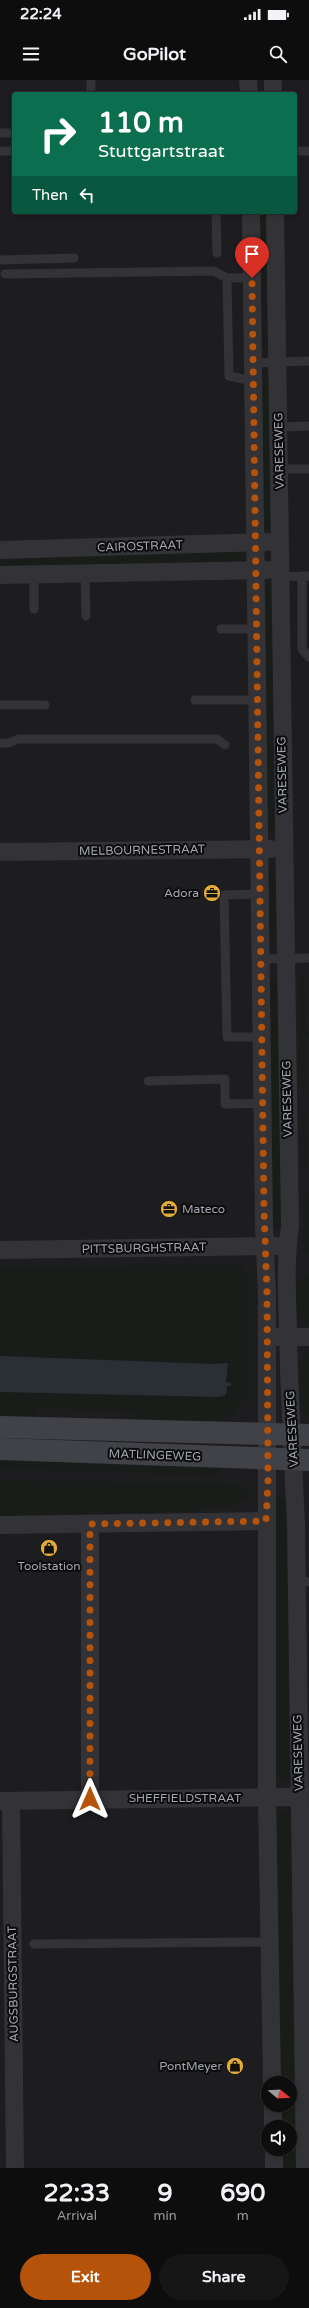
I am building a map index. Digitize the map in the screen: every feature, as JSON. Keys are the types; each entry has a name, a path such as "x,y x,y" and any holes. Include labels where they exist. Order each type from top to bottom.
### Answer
{"main road":[{"name":"MATLINGEWEG","path":"0,1426 300,1435"},
{"name":"MATLINGEWEG","path":"0,1449 301,1460"}],"street":[{"path":"248,80 249,92"},
{"path":"272,80 273,92"},
{"name":"VARESEWEG","path":"250,214 256,543 262,1103 266,1246 268,1458 266,1521 267,1798 272,2076"},
{"name":"VARESEWEG","path":"275,214 290,1226 287,1246 288,1337 300,1435 301,1460 295,1483 303,1582 303,1700 298,1797 304,1860 305,2168"},
{"name":"CAIROSTRAAT","path":"0,550 280,542"},
{"path":"0,575 256,570 280,573"},
{"name":"MELBOURNESTRAAT","path":"0,852 284,849"},
{"name":"PITTSBURGHSTRAAT","path":"0,1250 287,1246"},
{"path":"267,1337 309,1337"},
{"path":"0,1525 266,1521"},
{"path":"90,1524 90,1799"},
{"name":"SHEFFIELDSTRAAT","path":"6,1801 298,1797"},
{"name":"AUGSBURGSTRAAT","path":"6,1801 6,1944 14,2168"},
{"path":"274,2156 274,2168"}],"lane":[{"path":"91,80 91,92"},
{"path":"0,133 12,133"},
{"path":"0,151 12,151"},
{"path":"297,151 309,151"},
{"path":"216,214 217,253"},
{"path":"0,260 74,258"},
{"path":"5,274 214,271 227,278 252,278"},
{"path":"227,278 229,376 253,381"},
{"path":"253,363 309,361"},
{"path":"279,427 309,426"},
{"path":"279,469 309,469"},
{"path":"85,573 86,616"},
{"path":"280,573 305,576 302,649 309,656"},
{"path":"34,574 34,609"},
{"path":"221,629 256,629"},
{"path":"195,700 257,700"},
{"path":"0,705 45,704"},
{"path":"0,744 10,743 18,739 217,739 225,745"},
{"path":"259,894 224,895 227,1036 261,1037"},
{"path":"260,959 309,958"},
{"path":"148,1081 225,1079 225,1104 262,1103"},
{"path":"34,1944 270,1942"}],"shaded area":[{"path":"0,80 309,80 309,2168 0,2168"},
{"path":"256,214 271,214 270,348 261,349"},
{"path":"266,384 270,387 272,528 269,529 263,527 261,386"},
{"path":"238,552 244,557 244,562 7,567 4,565 6,557 11,555"},
{"path":"269,585 272,586 277,831 271,833 266,830 264,587"},
{"path":"272,866 278,869 277,945 275,946 269,945 267,869"},
{"path":"305,974 306,1031 309,1031 309,1036 306,1036 307,1093 300,1089 299,979"},
{"path":"272,978 280,981 282,1228 273,1228 270,980"},
{"path":"307,1114 308,1168 301,1163 300,1119"},
{"path":"308,1192 309,1255 303,1250 303,1198"},
{"path":"241,1265 247,1272 248,1282 249,1394 231,1417 225,1417 224,1428 136,1420 137,1412 36,1408 36,1422 0,1421 0,1392 219,1397 226,1395 227,1386 231,1386 231,1383 226,1382 228,1363 214,1364 0,1356 0,1268"},
{"path":"306,1276 309,1276 309,1325 301,1319 296,1310 293,1289"},
{"path":"309,1352 309,1418 299,1409 297,1365"},
{"path":"0,1356 214,1364 228,1363 226,1382 231,1383 231,1386 227,1386 226,1395 219,1397 0,1392"},
{"path":"0,1456 42,1457 87,1465 220,1469 220,1476 0,1468"},
{"path":"0,1480 244,1485 245,1492 251,1492 247,1498 236,1505 222,1507 200,1506 200,1511 0,1516"},
{"path":"276,1498 286,1499 287,1590 292,1619 291,1781 280,1782 277,1778"},
{"path":"288,1810 292,1813 299,2168 283,2168 282,2156 297,2156 297,2120 282,2120 282,2112 297,2112 297,2076 281,2076 279,1813"}],"place":[{"name":"Adora","path":"212,893"},
{"name":"Mateco","path":"169,1209"},
{"name":"Toolstation","path":"49,1548"},
{"name":"PontMeyer","path":"235,2066"}],"route":[{"path":"90,1799 90,1524 266,1521 268,1482 267,1294 264,1225 259,894 252,278"}]}
